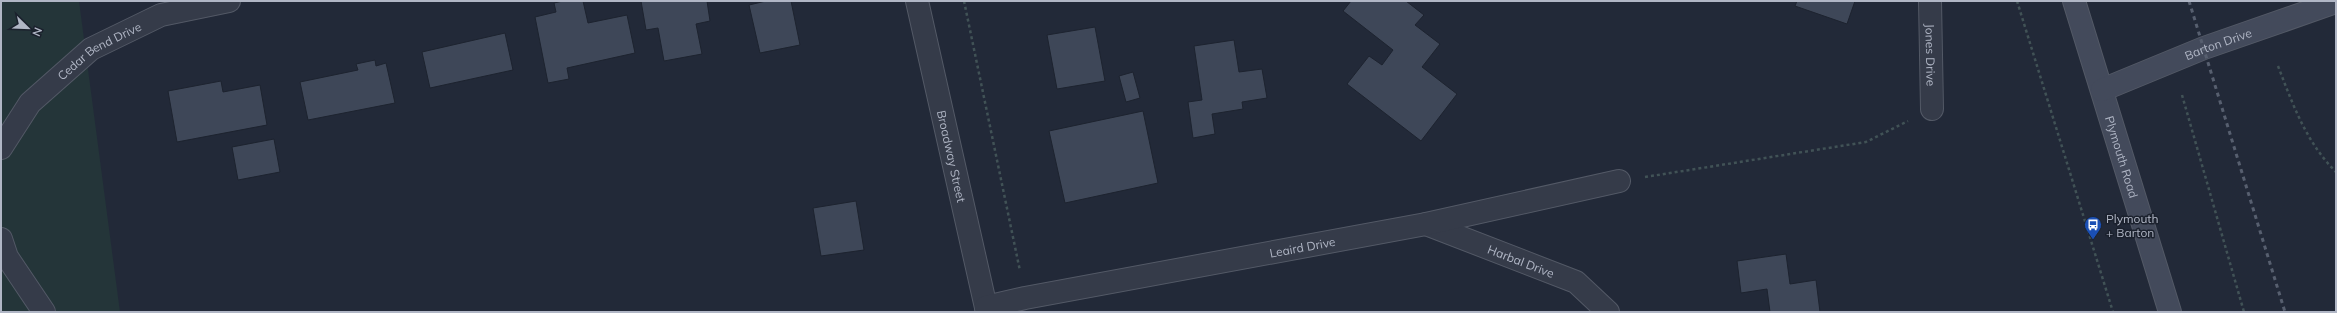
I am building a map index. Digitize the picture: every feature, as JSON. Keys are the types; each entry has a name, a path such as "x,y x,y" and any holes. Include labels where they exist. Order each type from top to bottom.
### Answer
{"main road":[{"name":"Plymouth Road","path":"2074,1 2170,312"},
{"name":"Barton Drive","path":"2102,90 2204,48 2336,2"}],"street":[{"name":"Cedar Bend Drive","path":"1,148 30,103 90,49 161,15 229,1"},
{"name":"Broadway Street","path":"917,1 986,310"},
{"name":"Jones Drive","path":"1930,1 1932,109"},
{"name":"Leaird Drive","path":"986,310 1025,298 1426,224 1619,181"},
{"name":"Harbal Drive","path":"1426,224 1576,282 1608,312"},
{"path":"1,239 6,257 44,312"}],"path":[{"path":"964,1 1021,273"},
{"path":"2017,1 2113,312"},
{"path":"2278,66 2305,131 2315,148 2336,172"},
{"path":"2182,94 2244,312"},
{"path":"1619,181 1866,142 1932,109"}],"shaded area":[{"path":"1,1 79,1 120,312 1,312"}],"building":[{"path":"563,1 583,1 588,23 627,15 635,53 567,68 569,79 548,83 535,17 556,12 554,3"},
{"path":"641,1 707,1 710,21 696,24 702,54 664,61 658,28 646,30"},
{"path":"766,1 791,1 800,45 760,53 749,5"},
{"path":"1351,1 1406,1 1424,15 1415,25 1440,44 1422,67 1457,94 1421,141 1347,84 1369,56 1382,65 1393,50 1343,11"},
{"path":"1797,1 1855,1 1847,24 1795,6"},
{"path":"1095,27 1105,81 1057,89 1047,35"},
{"path":"505,33 513,70 430,88 422,52"},
{"path":"1234,40 1239,72 1262,69 1267,98 1242,102 1243,109 1212,114 1215,134 1193,138 1188,102 1202,100 1194,46"},
{"path":"375,60 376,66 386,63 395,103 308,120 300,82 358,70 356,64"},
{"path":"1133,72 1140,98 1126,102 1119,76"},
{"path":"221,81 223,92 260,85 267,125 177,142 168,91"},
{"path":"1143,111 1158,183 1065,203 1049,131"},
{"path":"274,139 280,172 238,180 232,147"},
{"path":"856,201 864,250 821,256 813,208"},
{"path":"1786,254 1790,284 1816,280 1820,312 1770,312 1767,289 1741,293 1737,261"}],"railway":[{"path":"2189,1 2285,312"}],"place":[{"name":"Plymouth + Barton","path":"2093,240"}]}
